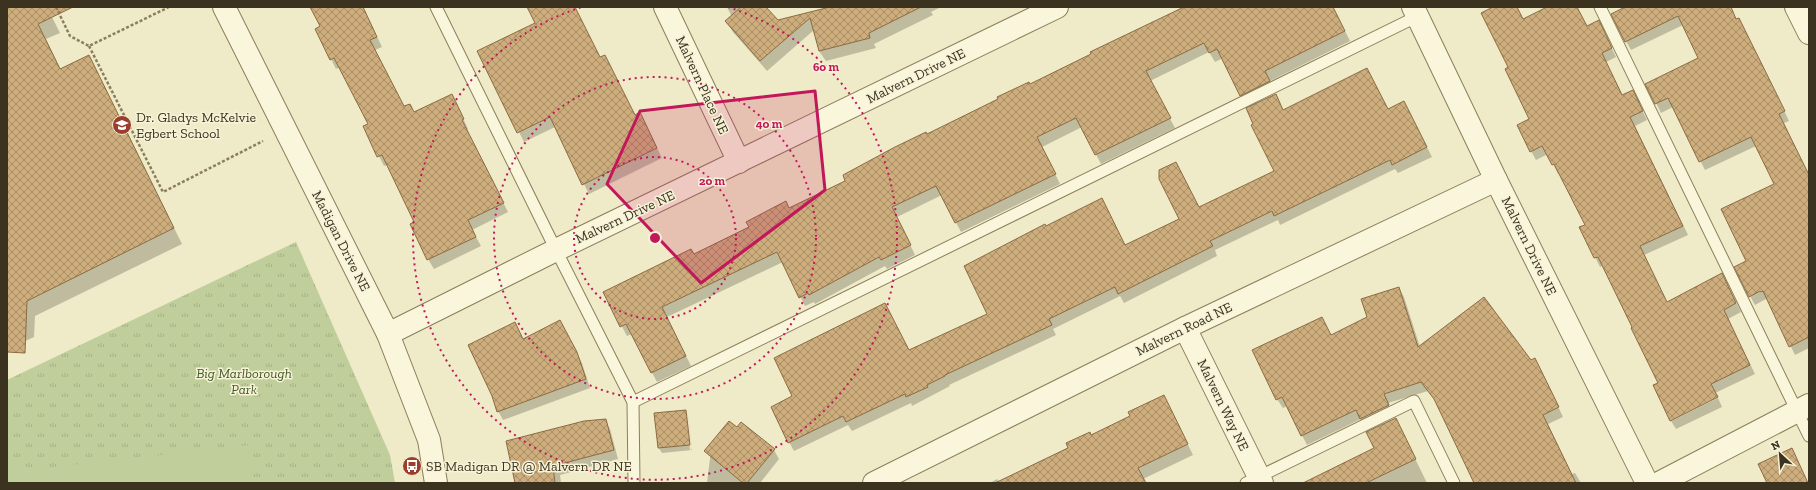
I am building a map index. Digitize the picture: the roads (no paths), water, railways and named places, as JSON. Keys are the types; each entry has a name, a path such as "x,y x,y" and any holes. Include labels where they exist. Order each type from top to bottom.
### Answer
{"street":[{"name":"Madigan Drive NE","path":"224,7 388,334 429,440 436,483"},
{"name":"Malvern Place NE","path":"665,7 739,162"},
{"name":"Malvern Drive NE","path":"388,334 556,250 1057,7"},
{"path":"1796,7 1809,33"},
{"name":"Malvern Drive NE","path":"1416,12 1496,180 1647,483"},
{"name":"Malvern Road NE","path":"874,483 1185,328 1496,180"},
{"name":"Malvern Way NE","path":"1185,328 1255,481"},
{"path":"1658,483 1803,408"}],"lane":[{"path":"436,7 633,402 634,483"},
{"path":"1600,7 1803,408 1809,436"},
{"path":"633,402 1416,12"},
{"path":"1255,481 1414,401 1454,483"}],"place":[{"name":"Dr. Gladys McKelvie Egbert School","path":"122,125"},
{"name":"SB Madigan DR @ Malvern DR NE","path":"412,466"}],"park label":[{"name":"Big Marlborough Park","path":"244,382"}]}
